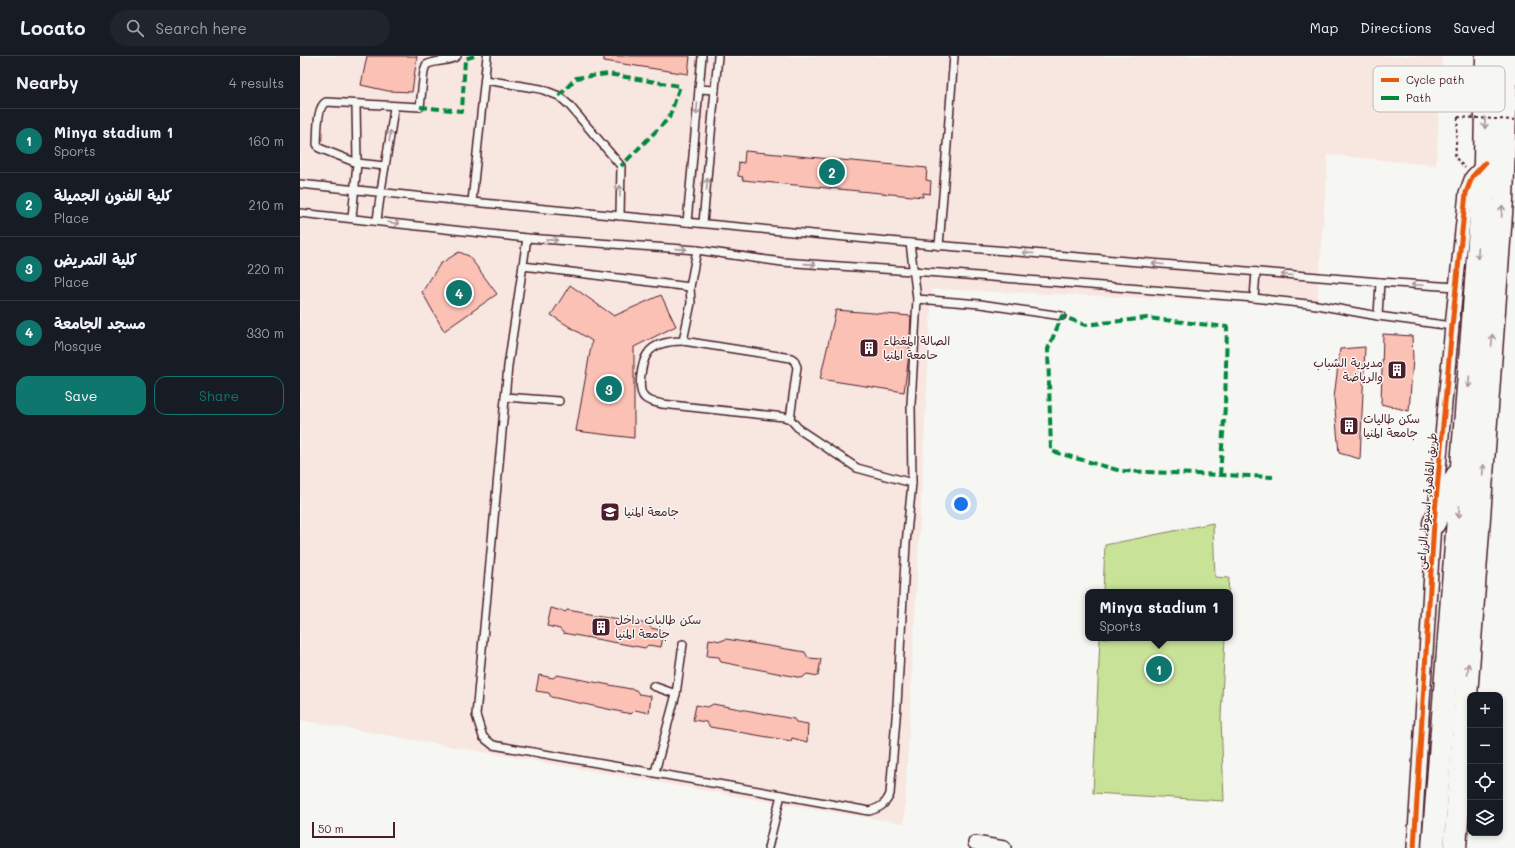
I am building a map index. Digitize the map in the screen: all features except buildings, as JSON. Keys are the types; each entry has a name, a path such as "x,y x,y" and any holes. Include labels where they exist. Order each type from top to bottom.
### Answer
{"highway":[{"path":"1487,56 1487,66"},
{"path":"1455,848 1502,200 1507,56"},
{"path":"1433,848 1485,163 1486,112"},
{"path":"1434,523 1462,466"}],"street":[{"name":"طريق القاهرة, اسيوط الزراعى","path":"1414,848 1434,523 1456,287 1466,193 1472,177 1485,163"},
{"path":"975,843 1004,848"}],"lane":[{"path":"385,166 357,162 323,151 319,148 317,144 320,110 322,104 326,102 420,107 426,65 434,61 453,59 458,56"},
{"path":"472,202 487,56"},
{"path":"687,222 702,56"},
{"path":"703,223 718,56"},
{"path":"939,246 954,56"},
{"path":"485,80 541,89 559,96 582,120 621,166 620,216"},
{"path":"699,89 715,90"},
{"path":"352,218 357,162 356,104"},
{"path":"377,220 394,106"},
{"path":"300,184 472,202 939,246 1456,287"},
{"path":"300,212 527,238 697,250 782,262 1254,298 1317,305 1378,316 1452,326"},
{"path":"527,238 508,366 476,715 483,737 493,745 655,772 869,811 878,809 883,805 890,794 897,705 906,544 912,483 911,404 917,299 910,243"},
{"path":"683,341 691,303 690,287 697,250"},
{"path":"523,266 690,287"},
{"path":"1254,298 1256,272"},
{"path":"1378,316 1380,282"},
{"path":"917,299 980,304 1062,316"},
{"path":"790,419 797,367 794,360 791,358 683,341 672,341 655,348 648,353 642,369 640,391 644,397 651,402 784,417 790,419 800,430 857,468 912,483"},
{"path":"505,397 559,401"},
{"path":"655,772 676,694 683,644"},
{"path":"653,686 676,694"},
{"path":"768,848 781,795"}],"path":[{"path":"1455,157 1458,117 1515,120"}],"shaded area":[{"name":"جامعة المنيا","path":"300,56 1442,56 1441,66 1373,66 1373,112 1439,112 1436,165 1328,155 1317,305 932,289 904,823 811,809 300,720"}],"green space":[{"path":"1213,523 1215,577 1229,578 1228,589 1103,589 1105,545"},
{"path":"1100,641 1225,641 1221,718 1224,801 1093,793"}],"marked path":[{"path":"420,107 462,111 465,59 474,56"},
{"path":"559,96 576,78 608,74 680,86 669,118 621,166"},
{"path":"1220,475 1225,406 1227,327 1147,318 1085,325 1062,316 1048,349 1051,451 1121,471 1273,477"}],"cycle path":[{"path":"1414,848 1434,523 1452,326 1466,193 1472,177 1485,163"}],"place":[{"name":"كلية الفنون الجميلة","path":"832,172"},
{"name":"مسجد الجامعة","path":"459,293"},
{"name":"الصالة المغطاء حامعة المنيا","path":"869,348"},
{"name":"مديرية الشباب والرياضة","path":"1397,370"},
{"name":"كلية التمريض","path":"609,389"},
{"name":"سكن طاليات جامعة المنيا","path":"1349,426"},
{"name":"جامعة المنيا","path":"610,512"},
{"name":"سكن طالبات داخل جامعة المنيا","path":"601,627"},
{"name":"Minya stadium 1","path":"1159,669"}]}
